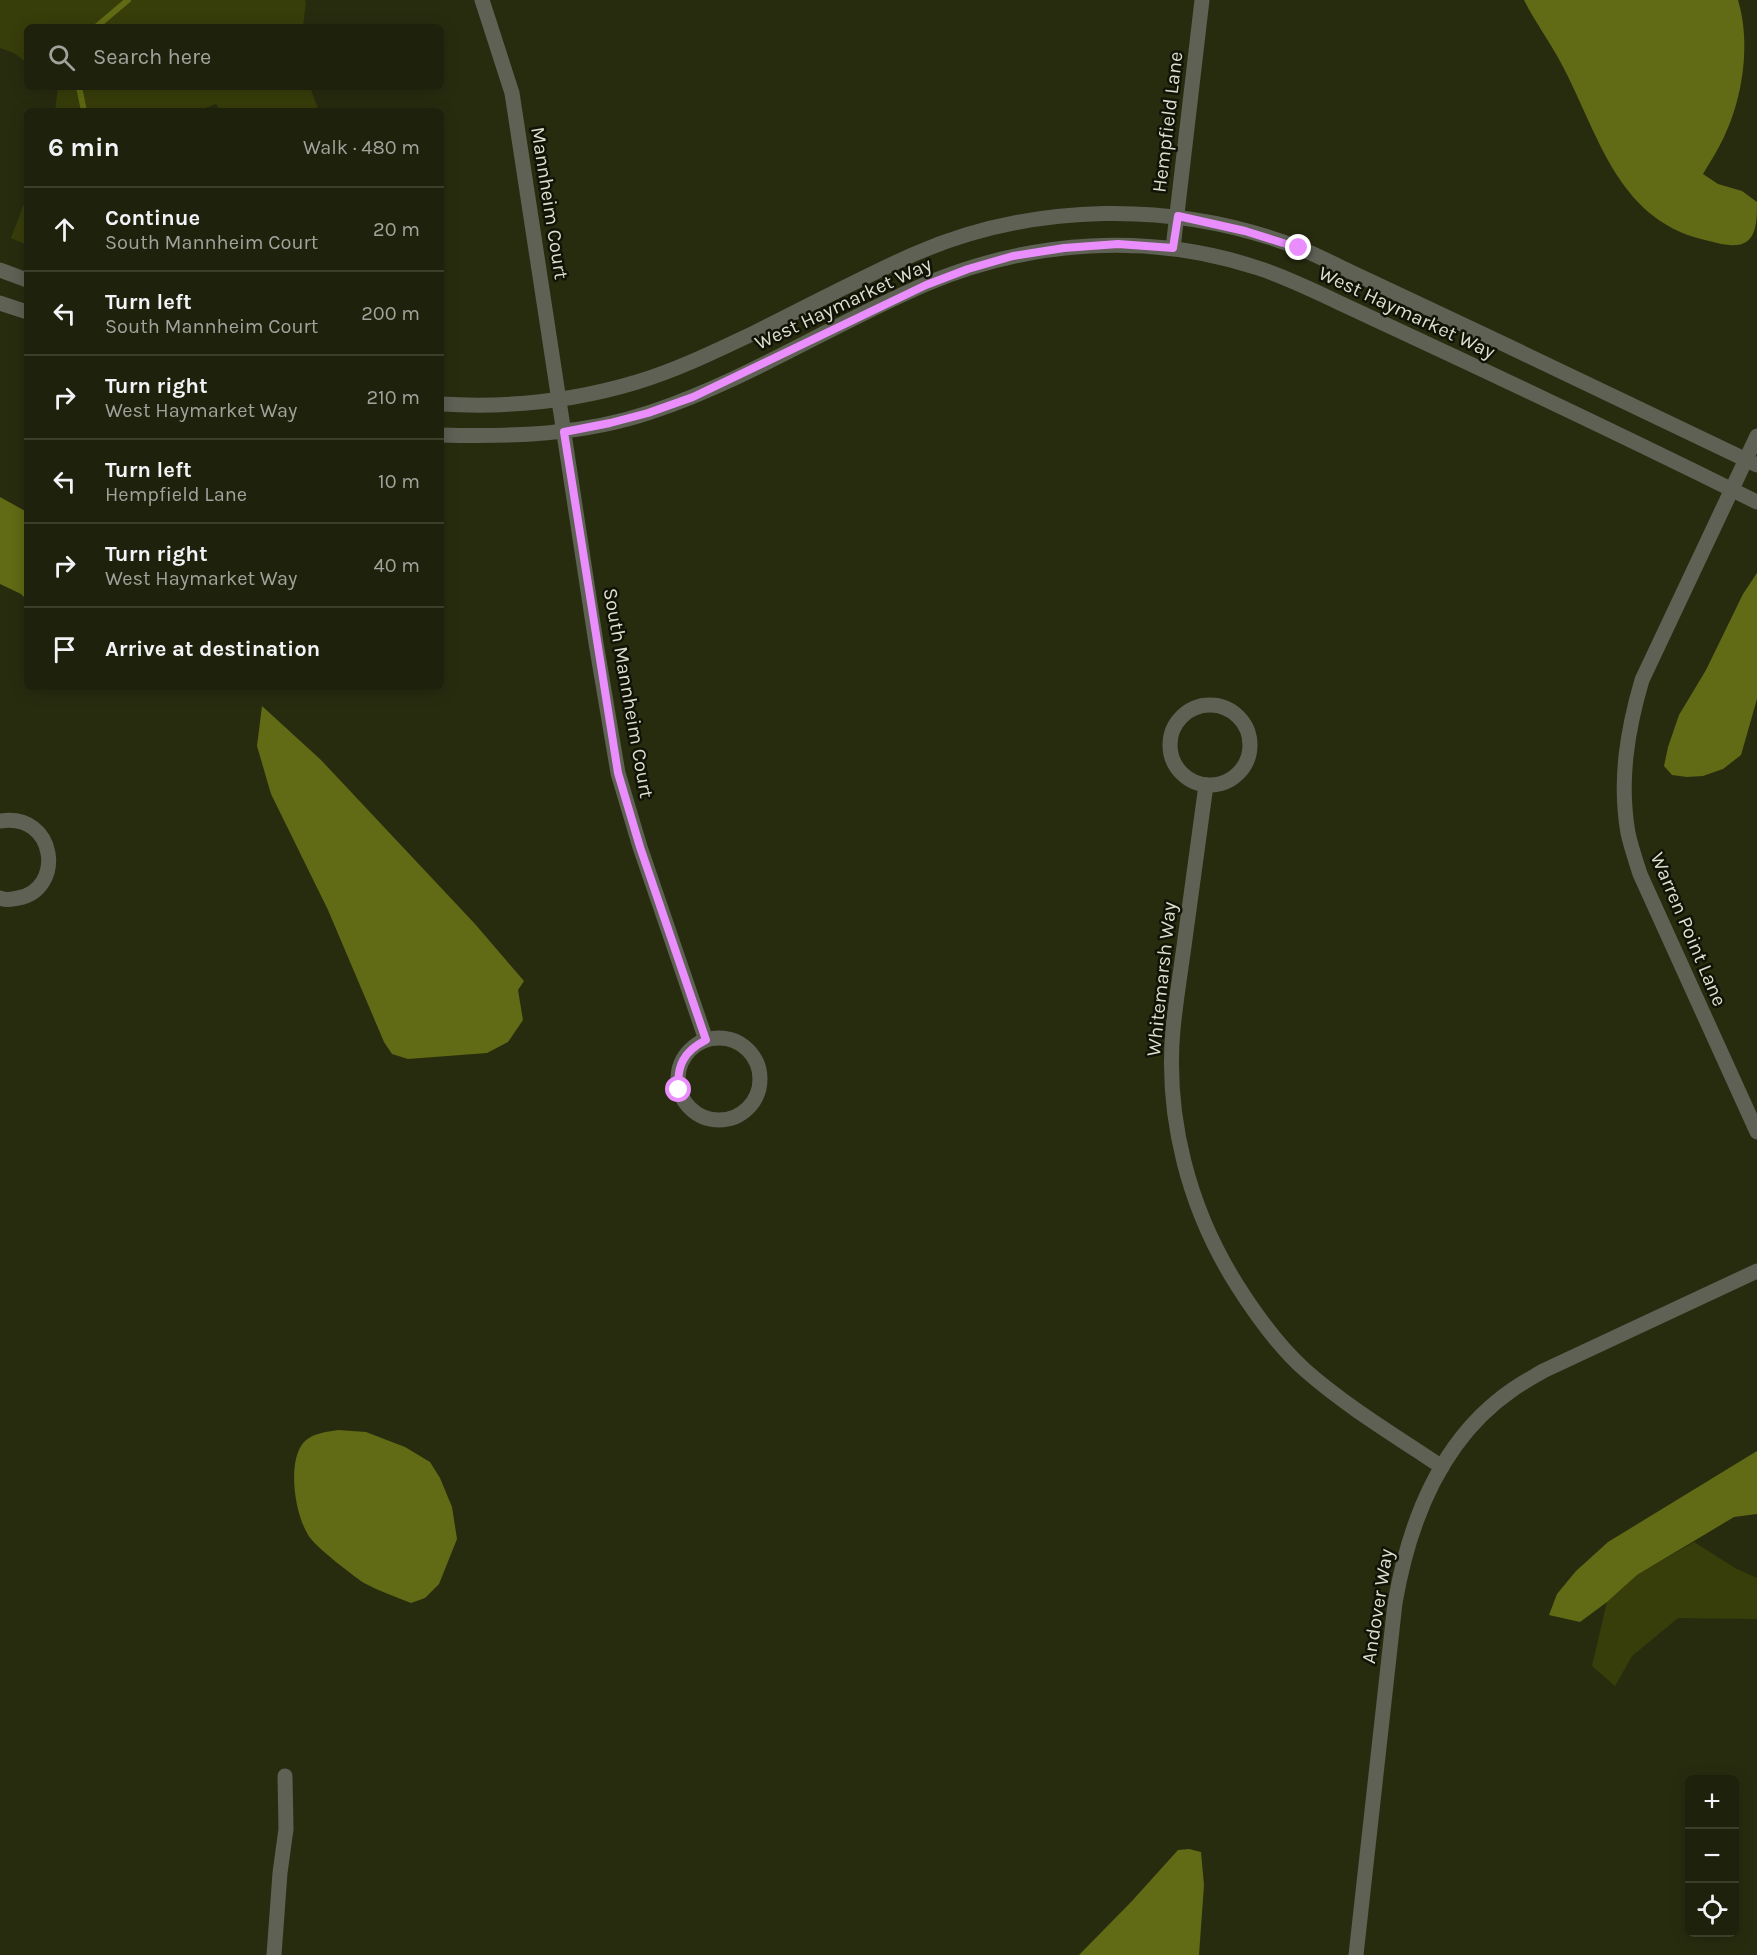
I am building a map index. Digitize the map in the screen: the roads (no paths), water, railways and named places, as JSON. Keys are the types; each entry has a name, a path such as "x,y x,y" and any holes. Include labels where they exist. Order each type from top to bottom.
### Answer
{"street":[{"name":"Mannheim Court","path":"482,0 512,93 561,416"},
{"name":"Hempfield Lane","path":"1173,248 1202,0"},
{"name":"West Haymarket Way","path":"444,404 500,405 558,399 636,383 708,355 910,256 958,237 997,226 1078,214 1178,216 1245,231 1299,248 1752,462"},
{"name":"West Haymarket Way","path":"444,435 495,437 564,432 648,413 693,397 926,285 968,269 1013,256 1064,248 1118,244 1173,248 1260,268 1316,292 1757,502"},
{"path":"0,270 24,279"},
{"path":"0,303 24,311"},
{"name":"South Mannheim Court","path":"561,416 618,773 640,847 706,1040"},
{"name":"Warren Point Lane","path":"1757,436 1752,462 1732,489 1641,681 1632,714 1625,756 1624,794 1628,834 1640,874 1757,1132"},
{"path":"1214,705 1228,709 1239,717 1247,729 1250,750 1243,769 1233,779 1206,786 1183,776 1170,755 1169,743 1172,730 1187,711 1200,706 1214,705"},
{"name":"Whitemarsh Way","path":"1206,786 1173,1031 1172,1074 1176,1118 1179,1142 1193,1195 1228,1270 1250,1306 1278,1342 1304,1369 1354,1409 1442,1467"},
{"path":"0,821 13,819 33,826 46,843 49,863 42,883 25,897 4,900 0,898"},
{"path":"719,1038 732,1040 748,1051 759,1068 760,1082 757,1095 740,1115 728,1120 702,1117 692,1111 679,1090 677,1078 680,1065 686,1054 706,1040 719,1038"},
{"name":"Andover Way","path":"1356,1955 1395,1603 1401,1570 1420,1507 1442,1467 1464,1435 1491,1407 1535,1376 1757,1271"},
{"path":"274,1955 279,1873 286,1829 285,1776"}],"waterway":[{"path":"100,24 128,0"},
{"path":"80,90 83,108"}]}
